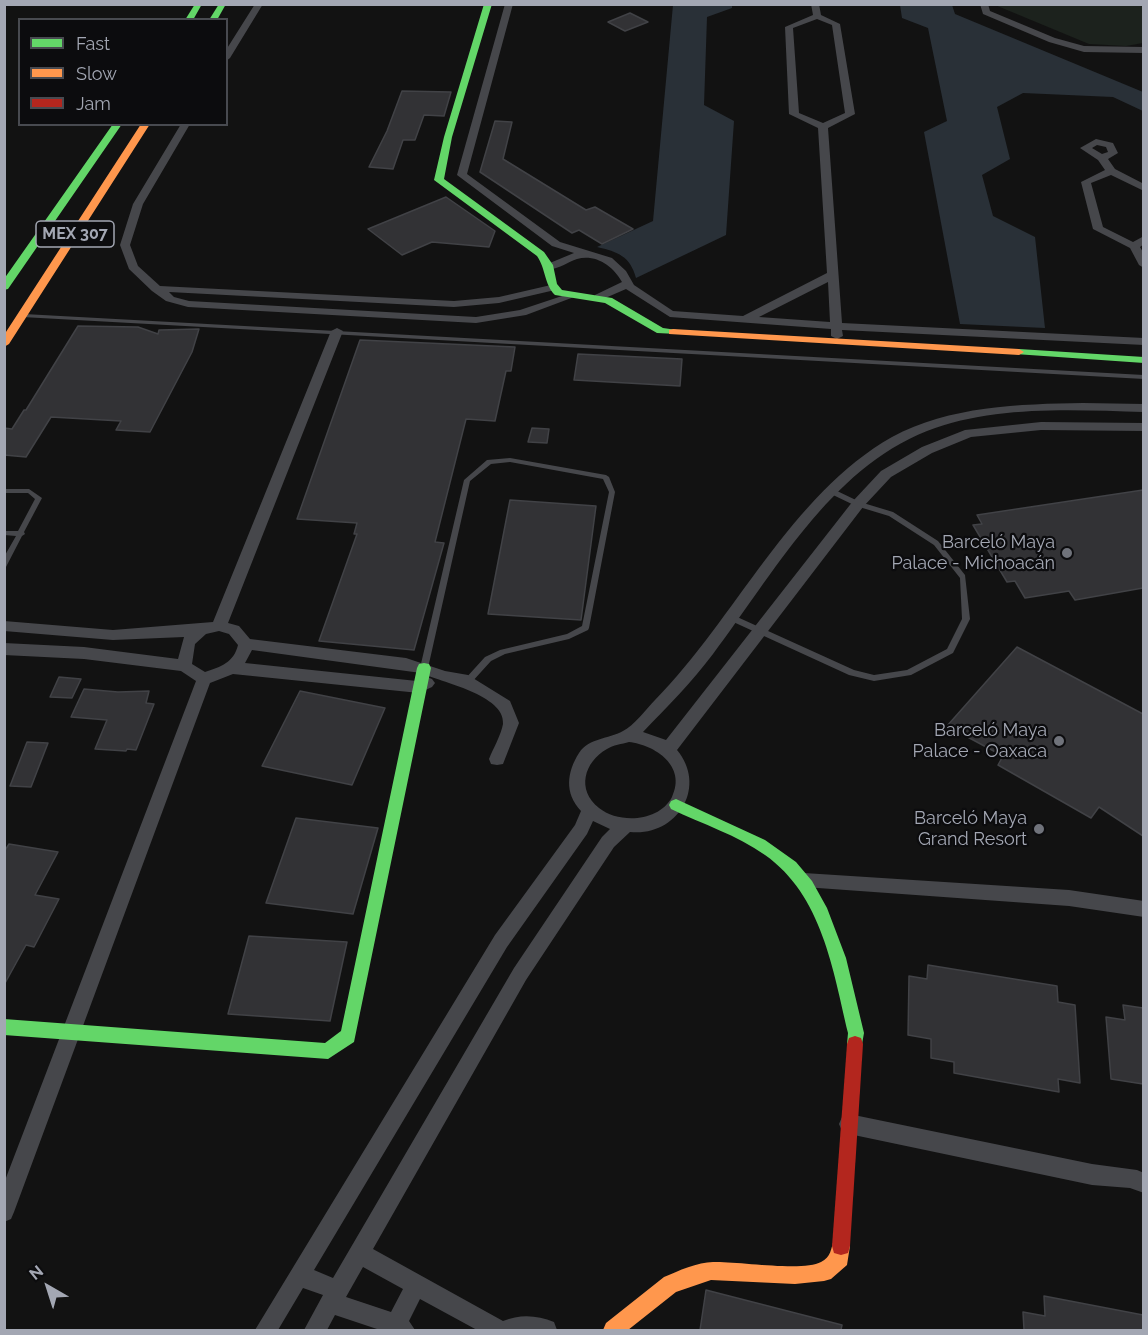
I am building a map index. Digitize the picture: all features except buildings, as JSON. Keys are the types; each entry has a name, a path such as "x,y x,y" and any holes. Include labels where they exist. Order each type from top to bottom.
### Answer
{"main road":[{"path":"190,18 199,4"},
{"path":"214,18 223,4"},
{"path":"488,4 448,137 440,180 541,254 549,267 547,279 551,288 568,297 599,297 661,331 1143,360"},
{"name":"MEX 307","path":"4,287 117,126"},
{"name":"MEX 307","path":"4,344 145,126"},
{"path":"4,1027 328,1051 348,1036 385,865 418,687 424,668"},
{"path":"613,1330 671,1284 711,1271 795,1275 824,1272 840,1258 856,1033 834,944 804,880 772,851 676,805"}],"street":[{"path":"228,55 259,4"},
{"path":"509,4 462,175 556,244 608,260 622,273 627,284 670,314 836,326 1143,342"},
{"path":"815,4 818,16"},
{"path":"984,4 986,12 1052,40 1084,49 1143,50"},
{"path":"818,16 836,24 850,114 823,127 794,114 789,27 818,16"},
{"path":"185,126 138,204 125,245 133,267 170,299 188,304 476,320 522,313 568,297"},
{"path":"823,127 837,342"},
{"path":"1102,158 1111,171 1143,188"},
{"path":"1111,171 1086,182 1098,229 1139,242 1143,265"},
{"path":"549,267 576,256 590,255"},
{"path":"744,320 832,275"},
{"path":"599,297 627,284"},
{"path":"156,289 191,288 454,304 499,300 551,288"},
{"path":"219,626 338,331"},
{"path":"629,736 705,655 781,550 833,492 866,462 898,440 936,424 996,412 1074,406 1143,408"},
{"path":"668,750 858,504 886,474 927,450 969,433 1041,426 1143,427"},
{"path":"4,626 113,635 202,630 219,626 234,630 246,644 424,668 442,676 468,681 505,705 511,723 497,759"},
{"path":"184,666 188,641 202,630"},
{"path":"233,668 244,655 246,644"},
{"path":"4,649 84,653 184,666 204,679"},
{"path":"4,1212 204,679 233,668 418,687 442,676"},
{"path":"629,736 644,738 668,750 679,762 684,776 683,791 676,805 667,815 654,822 625,826 600,818 589,811 579,798 575,783 577,768 584,755 596,745 612,738 629,736"},
{"path":"266,1330 501,941 581,829 589,811"},
{"path":"315,1330 520,974 608,842 625,826"},
{"path":"804,880 1069,898 1143,909"},
{"path":"849,1124 1092,1175 1134,1178 1143,1183"},
{"path":"359,1254 498,1330"},
{"path":"300,1276 398,1329 416,1285"},
{"path":"506,1330 536,1327 546,1330"}],"lane":[{"path":"23,316 338,331 1143,377"},
{"path":"424,668 466,480 489,462 510,459 606,477 612,492 585,628 569,636 502,652 488,659 468,681"},
{"path":"4,490 29,491 39,498 4,565"},
{"path":"732,618 852,673 874,678 908,673 950,651 966,619 963,578 936,543 891,514 858,504 833,492"},
{"path":"4,533 22,534"}],"shaded area":[{"path":"673,5 732,5 732,8 707,17 704,105 734,121 726,235 636,278 627,260 622,256 597,247 653,221"},
{"path":"900,5 952,5 955,14 1143,92 1143,111 1113,97 1023,93 997,107 1010,159 982,175 993,216 1035,237 1045,328 960,324 924,132 947,121 928,28 902,18"},
{"path":"995,5 1139,5 1143,7 1143,43 1126,46 1089,44"}],"traffic: fast":[{"path":"190,18 199,4"},
{"path":"214,18 223,4"},
{"path":"488,4 448,137 439,180 541,254 548,265 552,284 559,293 608,300 661,331 673,332"},
{"path":"4,287 117,126"},
{"path":"1019,352 1144,360"},
{"path":"4,1027 328,1051 348,1036 424,668"},
{"path":"676,805 760,844 790,866 806,886 819,908 838,958 856,1033 855,1044"}],"traffic: slow":[{"path":"4,344 145,126"},
{"path":"673,332 1019,352"},
{"path":"613,1330 671,1284 711,1271 795,1275 824,1272 840,1258 841,1246"}],"traffic: jam":[{"path":"841,1246 855,1044"}],"place":[{"name":"Barceló Maya Palace - Michoacán","path":"1067,553"},
{"name":"Barceló Maya Palace - Oaxaca","path":"1059,741"},
{"name":"Barceló Maya Grand Resort","path":"1039,829"}]}
